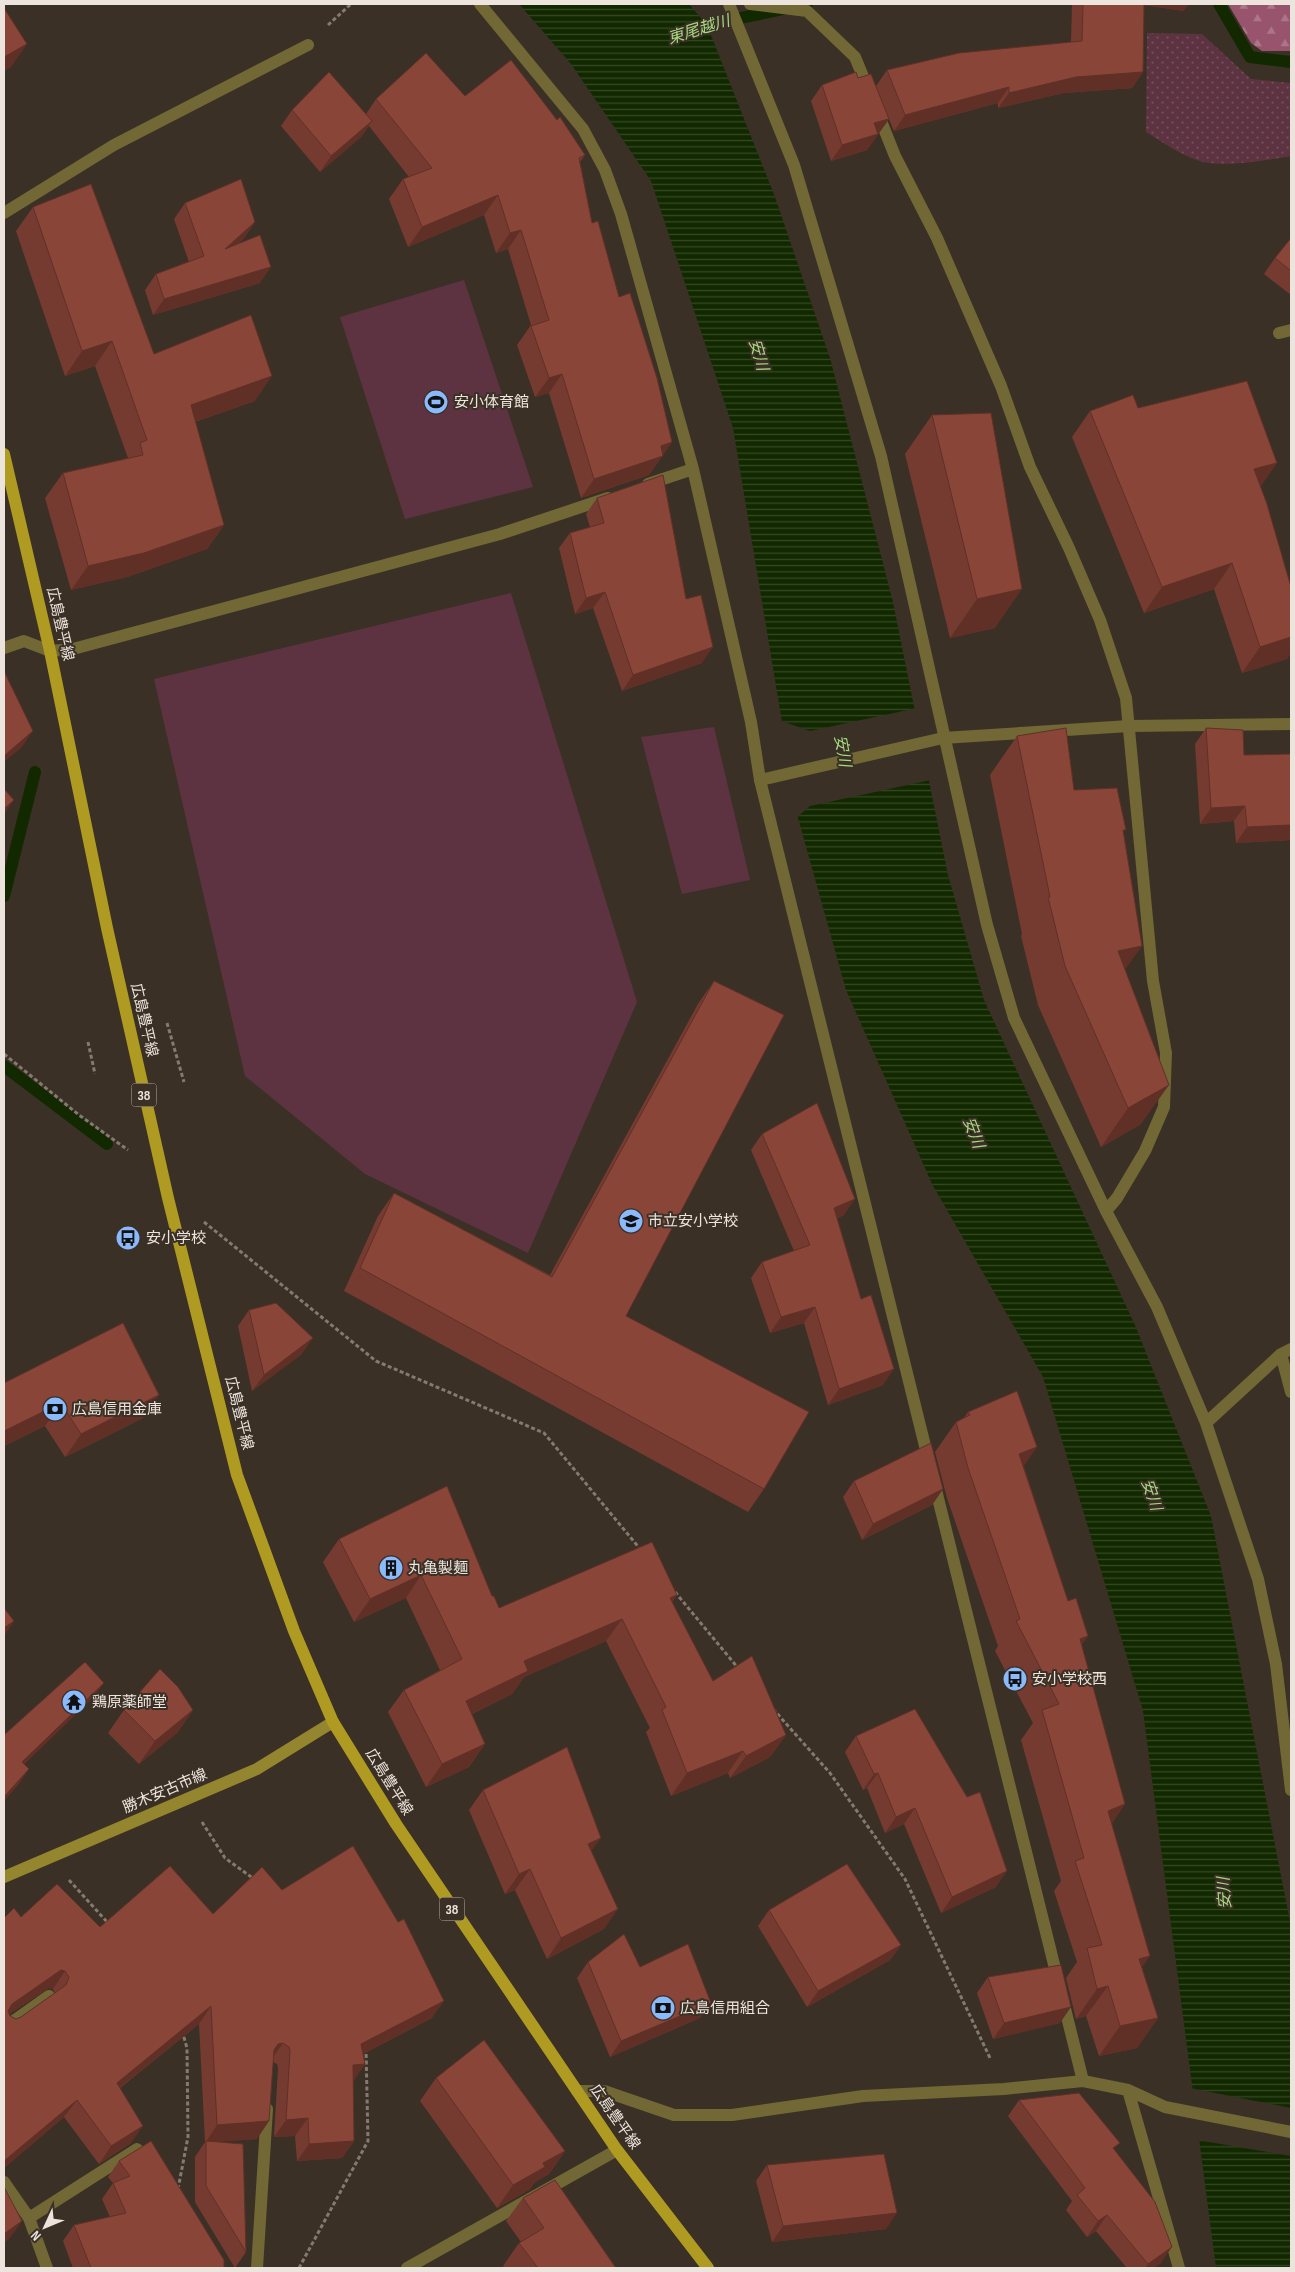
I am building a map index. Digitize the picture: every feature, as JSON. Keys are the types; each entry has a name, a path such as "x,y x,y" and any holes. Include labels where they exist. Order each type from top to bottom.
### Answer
{"main road":[{"name":"広島豊平線","path":"4,454 50,651 107,928 163,1179 237,1475 294,1631 333,1722 448,1903 617,2150 708,2268"},
{"name":"勝木安古市線","path":"4,1877 256,1769 333,1722"}],"street":[{"path":"480,4 583,129 605,170 621,214 693,469 751,722 760,780 1083,2081"},
{"path":"729,4 794,165 881,456 943,738 987,925 1014,1018 1106,1211 1157,1307 1206,1423 1258,1579 1276,1664 1291,1790"},
{"path":"750,4 807,11 855,56 895,156 938,238 1001,386 1030,467 1069,548 1100,620 1126,698 1153,981 1166,1053 1164,1107 1145,1152 1117,1198 1106,1211"},
{"path":"4,213 114,145 308,45"},
{"path":"639,487 693,469"},
{"path":"4,648 24,641 50,651 73,649 500,534 622,493"},
{"path":"760,780 943,738 1129,726 1291,724"},
{"path":"1206,1423 1286,1351"},
{"path":"1286,1351 1291,1392"},
{"path":"4,2028 49,1996"},
{"path":"577,2091 604,2091 674,2115 732,2115 863,2096 1004,2089 1083,2081 1128,2090 1165,2106 1291,2132"},
{"path":"1128,2090 1179,2268"},
{"path":"257,2268 268,2097"},
{"path":"30,2218 137,2149"},
{"path":"407,2268 617,2150"},
{"path":"4,2182 30,2218 47,2268"}],"path":[{"path":"167,1024 184,1082"},
{"path":"88,1042 95,1074"},
{"path":"4,1054 78,1115 136,1155"},
{"path":"203,1221 376,1361 544,1433 645,1556"},
{"path":"671,1586 740,1671"},
{"path":"772,1707 830,1773 905,1879 1004,2089"},
{"path":"201,1820 224,1858 256,1880"},
{"path":"67,1877 110,1925"},
{"path":"177,2196 188,2137 186,2048 182,2031"},
{"path":"299,2268 368,2141 366,2046"}],"shaded area":[{"path":"1147,33 1202,34 1251,79 1291,83 1291,156 1223,164 1203,162 1180,153 1146,132"},
{"name":"安小体育館","path":"464,280 533,487 405,519 340,317"},
{"path":"511,593 637,1002 528,1253 365,1174 245,1076 154,679"},
{"path":"714,727 750,880 682,894 641,737"}],"green space":[{"path":"1228,4 1291,4 1291,51 1262,51 1251,43"}],"water":[{"name":"安川","path":"519,4 689,4 707,25 775,197 830,358 893,602 948,875 984,1000 1135,1325 1211,1516 1291,1927 1291,2268 1216,2268 1143,1711 1043,1377 932,1184 846,990 798,818 733,428 651,181 571,64"}],"pier":[{"path":"917,708 931,780 810,806 795,819 779,720 810,731"},
{"path":"1190,2088 1291,2108 1291,2156 1197,2140"}],"building":[{"path":"1083,4 1144,4 1143,72 1076,77 1009,93 1009,87 905,115 887,70 959,53 1082,41"},
{"path":"4,8 27,44 4,57"},
{"path":"426,53 465,96 511,60 557,120 560,117 585,155 579,158 592,223 598,221 619,297 630,293 657,378 672,442 661,446 663,456 594,479 562,374 549,378 531,326 549,320 521,230 510,233 498,195 422,227 403,179 432,168 376,99"},
{"path":"329,72 372,121 331,156 292,110"},
{"path":"856,72 858,78 871,74 889,119 874,123 878,134 842,145 822,85"},
{"path":"241,179 255,222 225,249 260,235 271,267 164,299 156,274 204,256 185,203"},
{"path":"91,184 154,354 251,315 272,376 191,405 224,525 144,553 88,566 63,473 143,455 140,443 147,440 112,341 82,351 33,207"},
{"path":"1291,238 1291,271 1275,258"},
{"path":"1247,381 1277,463 1254,469 1267,504 1291,587 1291,637 1260,647 1232,563 1162,587 1090,411 1133,395 1138,408"},
{"path":"991,413 1022,589 977,599 932,415"},
{"path":"663,475 686,599 701,595 713,647 633,675 605,592 586,598 570,533 604,523 597,498"},
{"path":"4,671 33,731 4,756"},
{"path":"1066,728 1074,790 1117,788 1126,830 1123,830 1142,946 1118,951 1169,1085 1128,1108 1065,966 1048,897 1050,897 1017,736"},
{"path":"1206,728 1243,730 1244,755 1291,754 1291,825 1247,827 1245,806 1211,808"},
{"path":"4,789 14,800 4,809"},
{"path":"714,981 784,1015 626,1316 809,1412 764,1489 360,1268 394,1193 552,1277"},
{"path":"817,1103 855,1199 834,1208 861,1299 871,1295 894,1369 839,1389 815,1307 781,1317 762,1262 810,1245 762,1134"},
{"path":"276,1303 313,1338 264,1375 249,1310"},
{"path":"123,1323 159,1395 81,1434 61,1403 4,1431 4,1383"},
{"path":"1017,1391 1037,1447 1019,1454 1068,1601 1076,1598 1088,1636 1080,1639 1125,1804 1108,1811 1150,1956 1139,1959 1158,2018 1120,2026 1108,1986 1097,1989 1087,1948 1102,1945 1075,1861 1084,1858 1042,1710 1059,1704 1016,1621 1020,1619 968,1468 956,1422 970,1415 968,1412"},
{"path":"931,1443 943,1489 873,1524 854,1481"},
{"path":"447,1486 492,1596 494,1596 499,1608 652,1542 677,1595 670,1598 713,1681 752,1656 786,1735 746,1756 743,1751 687,1773 662,1710 666,1707 622,1619 524,1661 528,1671 466,1701 485,1744 442,1764 404,1690 462,1659 421,1575 370,1599 339,1539"},
{"path":"4,1608 14,1621 4,1628"},
{"path":"85,1662 104,1683 22,1762 29,1769 4,1797 4,1735"},
{"path":"160,1669 178,1687 193,1710 155,1741 124,1710"},
{"path":"915,1709 967,1797 980,1792 1007,1871 952,1897 915,1808 896,1817 878,1773 874,1774 856,1736"},
{"path":"567,1747 601,1838 588,1844 618,1909 561,1938 530,1869 519,1874 483,1790"},
{"path":"353,1846 398,1922 404,1919 444,2001 361,2044 365,2064 353,2065 354,2141 309,2144 308,2118 286,2120 290,2051 289,2047 283,2043 278,2044 274,2050 269,2121 217,2125 211,2006 117,2083 143,2126 111,2146 77,2100 4,2161 4,1918 14,1908 21,1917 57,1884 100,1927 170,1866 213,1914 262,1867 282,1890","holes":["61,1970 65,1971 69,1977 66,1985 21,2017 16,2019 10,2016 8,2011 12,2004"]},
{"path":"847,1864 901,1945 818,1991 769,1910"},
{"path":"624,1934 640,1967 688,1944 711,2003 621,2041 588,1962"},
{"path":"1061,1965 1071,2007 1004,2023 988,1977"},
{"path":"484,2040 565,2151 543,2163 545,2167 513,2185 436,2078"},
{"path":"1079,2093 1120,2143 1113,2148 1155,2202 1172,2247 1148,2264 1107,2215 1098,2221 1077,2195 1085,2188 1019,2100"},
{"path":"151,2141 224,2260 224,2268 91,2268 74,2225 126,2213 113,2183 130,2176 119,2161"},
{"path":"206,2141 243,2144 246,2252 206,2186"},
{"path":"884,2154 897,2213 783,2226 767,2165"},
{"path":"555,2180 616,2268 538,2268 519,2243 544,2228 523,2198"},
{"path":"4,2187 22,2221 4,2234"}],"waterway":[{"name":"東尾越川","path":"690,31 707,25 807,4"},
{"name":"東尾越川","path":"1219,4 1250,57 1291,62"},
{"path":"4,896 35,772"},
{"path":"4,1066 107,1144"}],"place":[{"name":"安小体育館","path":"436,402"},
{"name":"市立安小学校","path":"631,1221"},
{"name":"安小学校","path":"128,1238"},
{"name":"広島信用金庫","path":"55,1409"},
{"name":"丸亀製麺","path":"391,1568"},
{"name":"安小学校西","path":"1015,1679"},
{"name":"鶏原薬師堂","path":"74,1702"},
{"name":"広島信用組合","path":"663,2008"}]}
